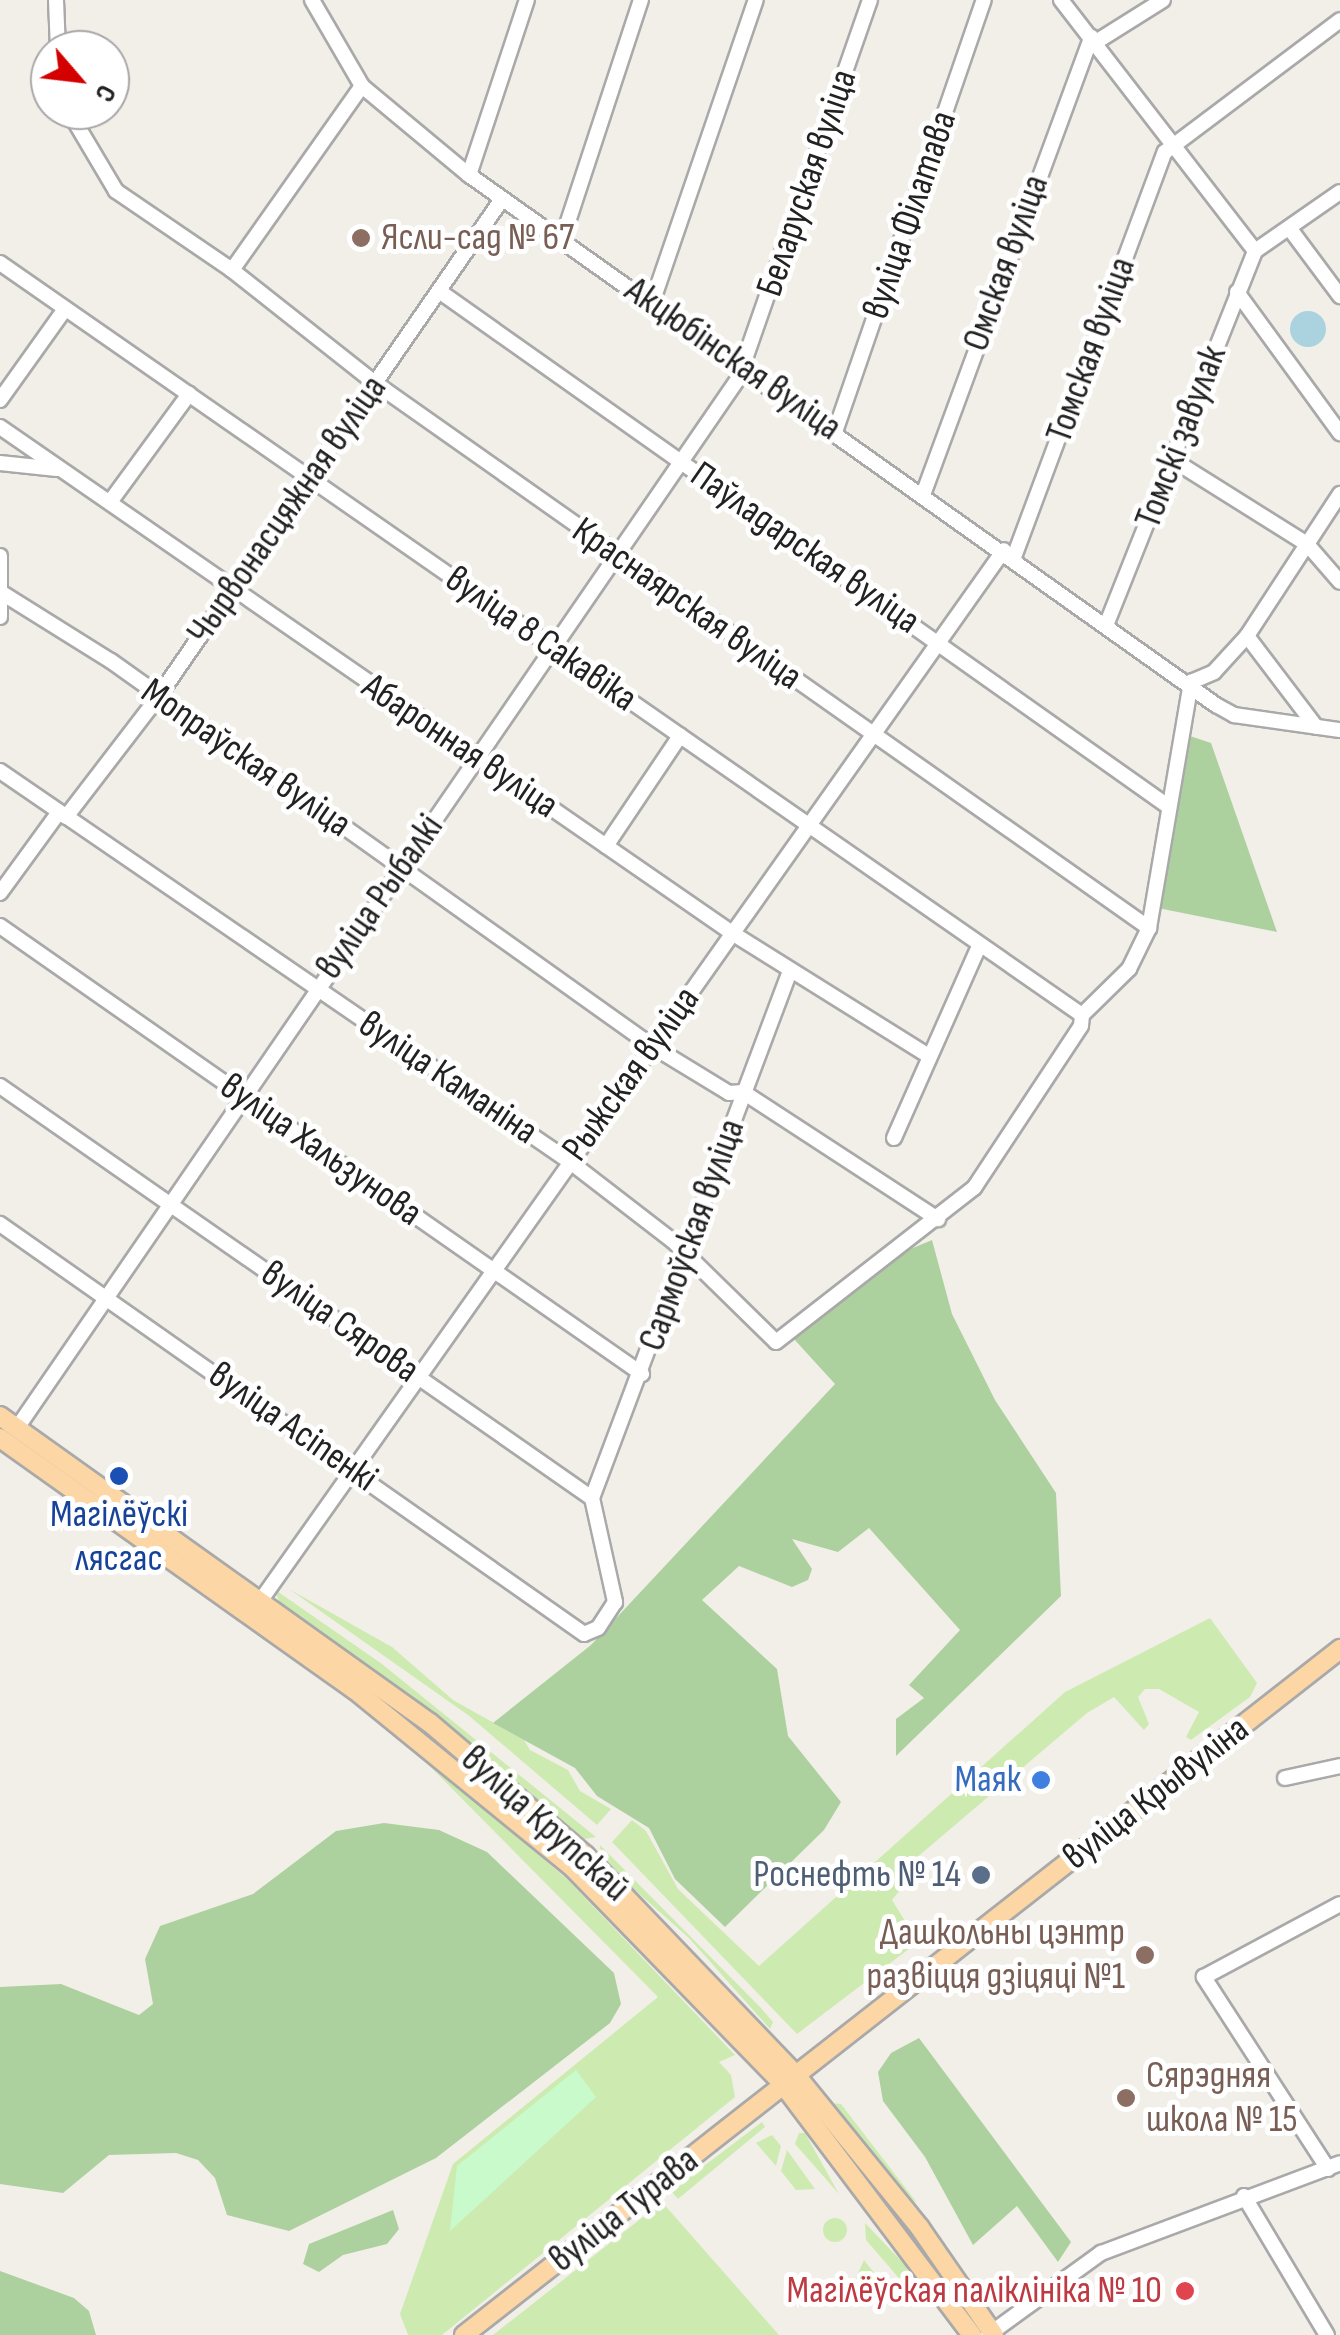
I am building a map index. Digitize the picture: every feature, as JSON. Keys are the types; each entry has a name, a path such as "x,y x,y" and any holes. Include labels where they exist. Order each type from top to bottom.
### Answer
{"main road":[{"name":"вуліца Крупскай","path":"0,1416 430,1723 535,1810 702,1972 788,2079 920,2228 991,2334"},
{"name":"вуліца Крупскай","path":"0,1438 346,1684 510,1811 788,2079 972,2335"},
{"name":"вуліца Крывуліна","path":"788,2079 1340,1649"},
{"name":"вуліца Турава","path":"464,2335 788,2079"}],"street":[{"path":"56,0 57,30"},
{"name":"Акцюбінская вуліца","path":"312,0 362,86 469,175 836,429 1234,715 1340,730"},
{"path":"469,175 527,0"},
{"path":"562,240 641,0"},
{"path":"652,303 756,0"},
{"name":"Беларуская вуліца","path":"744,367 870,0"},
{"name":"вуліца Філатава","path":"836,429 984,0"},
{"path":"1061,0 1255,252 1340,192"},
{"path":"1093,40 1162,0"},
{"path":"1171,144 1340,20"},
{"name":"Омская вуліца","path":"924,492 1093,40"},
{"path":"232,270 362,86"},
{"name":"Краснаярская вуліца","path":"80,130 116,191 232,270 375,383 1150,928"},
{"name":"Томская вуліца","path":"1009,554 1171,144"},
{"name":"Чырвонасцяжная вуліца","path":"0,894 158,697 502,198"},
{"path":"1290,229 1340,296"},
{"name":"Томскі завулак","path":"1106,622 1255,252"},
{"name":"вуліца 8 Сакавіка","path":"0,263 1082,1015"},
{"name":"Паўладарская вуліца","path":"438,292 938,640 1169,807"},
{"path":"1237,292 1340,434"},
{"path":"0,400 66,308"},
{"name":"вуліца Рыбалкі","path":"17,1428 744,367"},
{"path":"110,502 189,394"},
{"name":"Абаронная вуліца","path":"0,427 732,933 927,1055"},
{"path":"1174,460 1307,544 1340,582"},
{"path":"0,462 63,469"},
{"path":"938,1219 974,1188 1081,1026 1082,1015 1129,969 1150,928 1191,682 1214,672 1247,636 1340,494"},
{"name":"Рыжская вуліца","path":"261,1600 938,640 1009,554"},
{"path":"0,556 0,618"},
{"name":"Мопраўская вуліца","path":"2,593 19,598 652,1046 730,1092 743,1092 938,1219"},
{"path":"1247,636 1316,727"},
{"path":"606,846 680,736"},
{"name":"вуліца Каманіна","path":"0,771 569,1161 686,1254 776,1342 872,1262 938,1219"},
{"name":"вуліца Хальзунова","path":"0,926 642,1374"},
{"path":"894,1138 927,1055 979,946"},
{"name":"Сармоўская вуліца","path":"592,1498 642,1374 790,971"},
{"name":"вуліца Сярова","path":"0,1086 592,1498"},
{"name":"вуліца Асіпенкі","path":"0,1224 584,1634 598,1628 616,1602 592,1498"},
{"path":"1285,1778 1340,1766"},
{"path":"991,2334 1101,2254 1244,2196 1334,2166 1204,1977 1340,1904"},
{"path":"1244,2196 1327,2335"}],"green space":[{"path":"1190,736 1211,743 1277,932 1158,908"},
{"path":"932,1240 952,1314 995,1400 1056,1493 1061,1596 896,1756 896,1719 924,1698 909,1685 960,1630 869,1528 838,1552 792,1539 812,1569 808,1580 792,1587 739,1566 702,1600 777,1669 788,1736 841,1802 824,1830 725,1927 675,1879 649,1828 597,1796 575,1768 493,1723 591,1645 835,1384 793,1338 863,1269"},
{"path":"274,1589 382,1664 596,1837 579,1840 475,1750 280,1603"},
{"path":"289,1589 392,1647 453,1700 568,1770 580,1791 611,1809 597,1825 468,1715"},
{"path":"1210,1618 1257,1683 1250,1697 1191,1740 1186,1737 1199,1712 1159,1689 1145,1689 1138,1697 1149,1724 1144,1730 1114,1697 1087,1713 915,1859 915,1872 892,1900 918,1942 797,2034 612,1842 632,1820 646,1831 678,1889 759,1966 1065,1692"},
{"path":"399,1735 568,1880 735,2055 719,2062 731,2075 735,2097 442,2335 408,2335 400,2314 453,2164 658,1997"},
{"path":"384,1823 439,1830 487,1852 614,1973 621,2004 610,2023 436,2158 289,2231 227,2215 215,2178 198,2160 176,2153 109,2155 63,2193 0,2184 0,1987 61,1984 139,2015 153,2004 145,1959 160,1926 253,1894 336,1831"},
{"path":"600,1845 760,2007 773,2022 770,2029 689,1938 601,1860"},
{"path":"919,2038 1071,2242 1058,2262 1017,2206 973,2245 925,2157 883,2101 878,2072 891,2053"},
{"path":"576,2070 596,2097 450,2231 457,2166"},
{"path":"831,2103 841,2104 917,2203 895,2186"},
{"path":"762,2122 765,2127 678,2199 671,2191"},
{"path":"799,2133 805,2133 839,2194 795,2144"},
{"path":"772,2135 781,2146 776,2166 756,2143"},
{"path":"787,2150 815,2189 796,2190 781,2171"},
{"path":"662,2202 779,2335 493,2335"},
{"path":"393,2210 399,2229 387,2244 343,2255 319,2272 303,2264 309,2244"},
{"path":"835,2218 844,2221 844,2239 835,2242 826,2239 823,2230 826,2221"},
{"path":"865,2223 908,2268 904,2284 866,2240"},
{"path":"864,2260 886,2288 876,2301 855,2280"},
{"path":"0,2271 74,2298 89,2311 96,2335 0,2335"}],"water":[{"path":"1308,311 1321,316 1326,329 1321,342 1308,347 1295,342 1290,329 1295,316"}],"place":[{"name":"Ясли-сад № 67","path":"361,238"},
{"name":"Магілёўскі лясгас","path":"119,1476"},
{"name":"Маяк","path":"1041,1780"},
{"name":"Роснефть № 14","path":"981,1875"},
{"name":"Дашкольны цэнтр развіцця дзіцяці №1","path":"1145,1955"},
{"name":"Сярэдняя школа № 15","path":"1126,2098"},
{"name":"Магілёўская паліклініка № 10","path":"1185,2291"}]}
